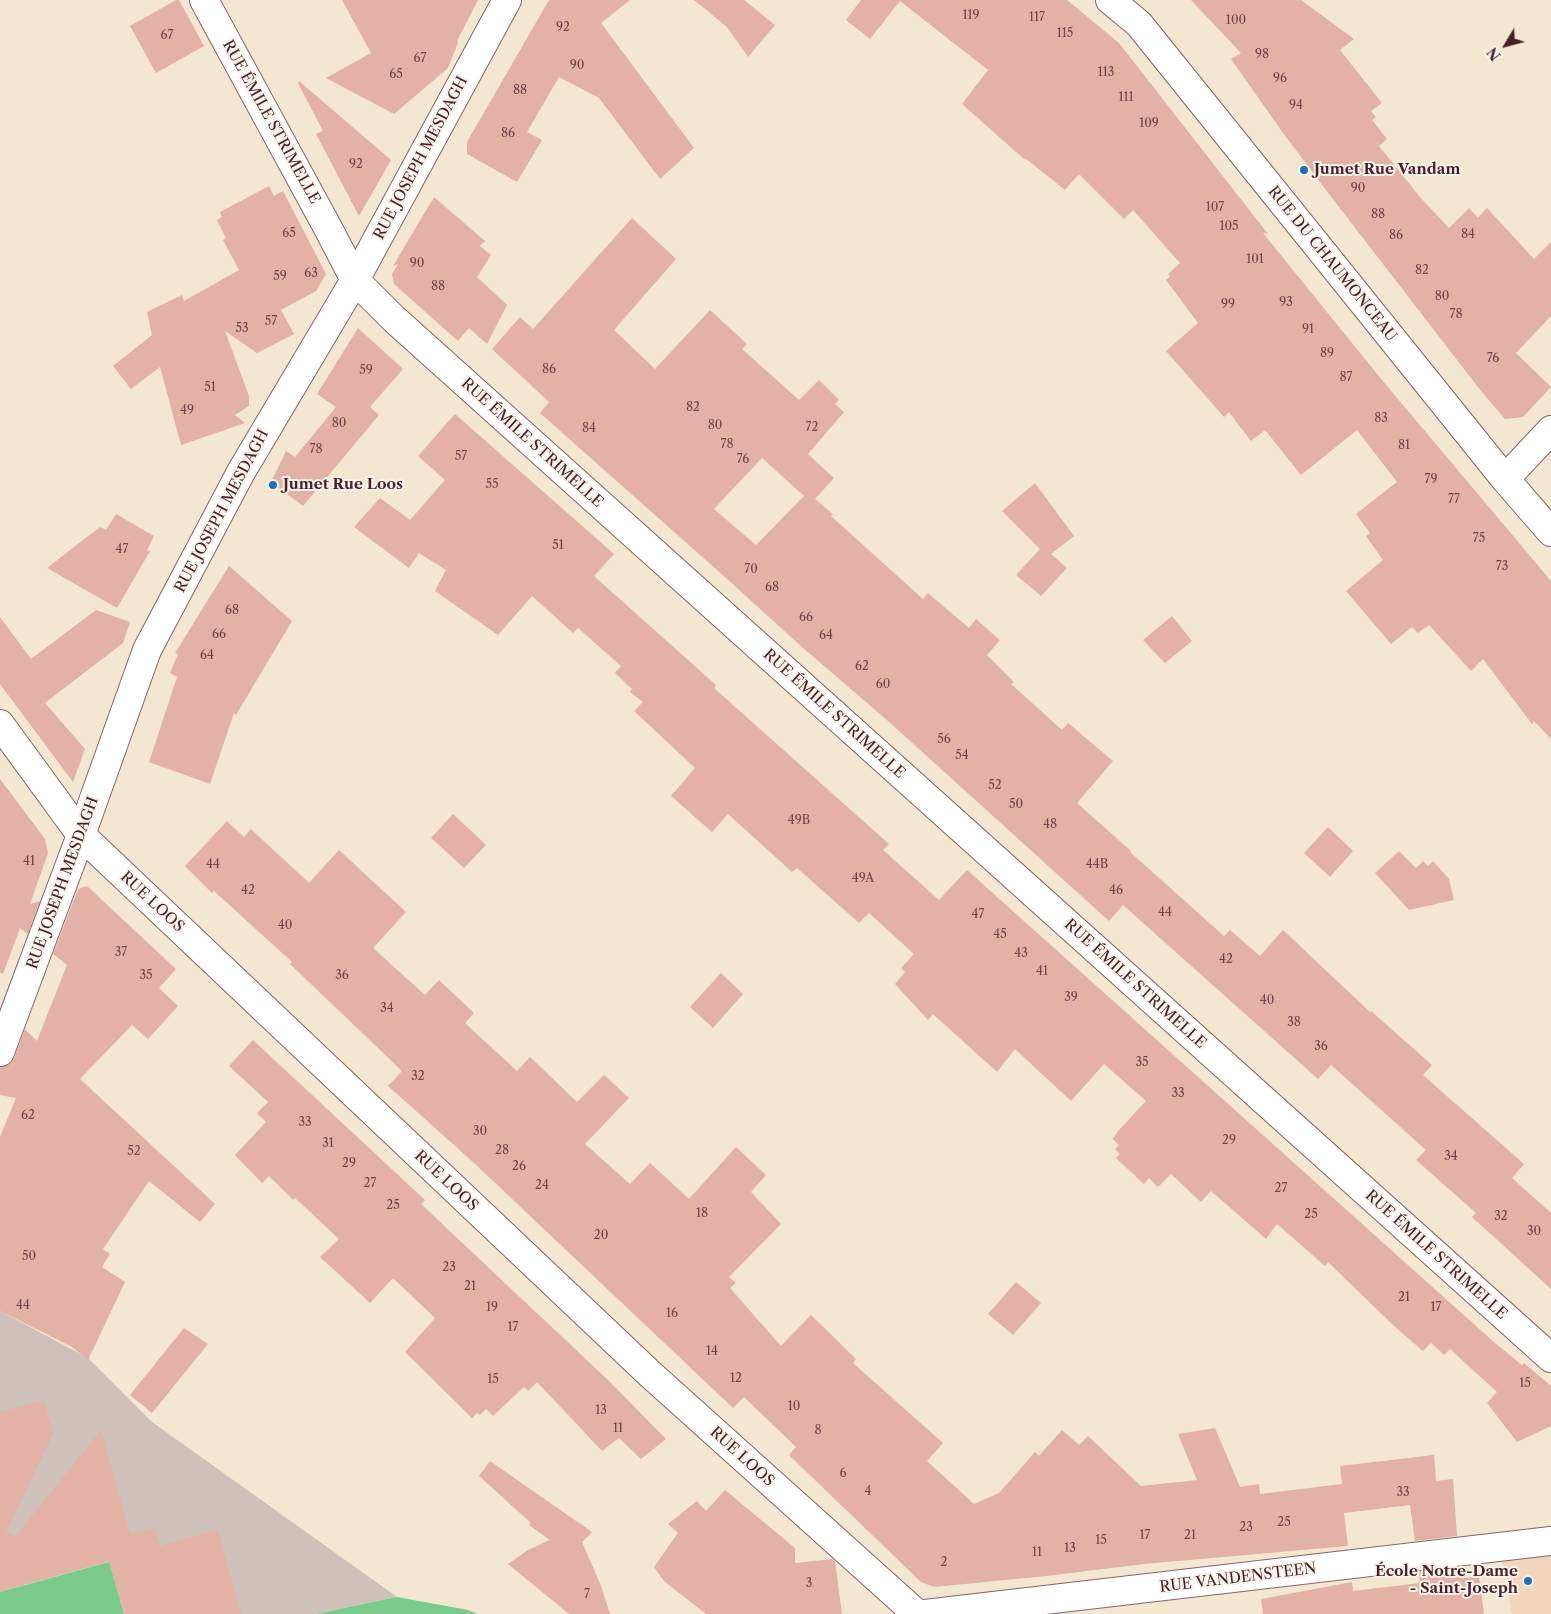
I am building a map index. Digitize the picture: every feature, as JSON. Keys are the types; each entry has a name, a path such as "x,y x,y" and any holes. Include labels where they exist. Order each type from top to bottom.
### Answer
{"street":[{"name":"RUE ÉMILE STRIMELLE","path":"204,0 355,280 394,319 1551,1358"},
{"name":"RUE JOSEPH MESDAGH","path":"0,1052 81,835 147,650 240,472 355,280 507,0"},
{"name":"RUE DU CHAUMONCEAU","path":"1110,0 1139,24 1505,479 1551,532"},
{"path":"1505,479 1551,430"},
{"name":"RUE LOOS","path":"0,724 81,835 649,1373 916,1614"},
{"name":"RUE VANDENSTEEN","path":"925,1614 1551,1541"}],"shaded area":[{"path":"0,1311 88,1358 152,1422 397,1597 316,1614 124,1614 108,1562 0,1592"},
{"name":"École Notre-Dame - Saint-Joseph","path":"1551,1541 1551,1614 1512,1614 1500,1548"}],"green space":[{"path":"109,1562 124,1614 0,1614 0,1592"},
{"path":"397,1597 468,1610 477,1614 316,1614"}],"building":[{"path":"179,0 204,46 156,73 130,26"},
{"path":"342,0 478,0 457,41 458,43 448,68 394,114 326,78 371,53"},
{"path":"549,0 630,0 601,23 694,148 660,179 599,98 559,77 527,132 542,140 517,182 467,154 467,142"},
{"path":"694,0 744,0 775,25 748,57 727,27"},
{"path":"861,0 1067,0 1119,43 1268,234 1263,233 1382,380 1551,581 1551,739 1534,721 1532,724 1483,659 1471,671 1429,625 1418,633 1412,627 1391,644 1346,591 1383,560 1366,536 1370,533 1356,514 1397,482 1357,430 1301,475 1265,430 1251,441 1229,412 1224,417 1166,351 1198,323 1166,280 1170,277 1168,274 1180,263 1133,210 1124,219 1079,174 1065,190 1024,159 962,104 988,70 900,1 870,39 846,20"},
{"path":"1191,0 1301,0 1354,39 1340,50 1382,103 1371,111 1376,117 1372,120 1387,139 1379,146 1420,197 1449,228 1469,208 1478,218 1487,208 1534,259 1551,242 1551,316 1516,353 1551,387 1523,417 1505,419 1481,391 1283,133 1231,59 1241,53"},
{"path":"299,81 391,160 359,216 316,134 323,131 298,83"},
{"path":"269,186 274,196 283,191 326,274 316,291 281,310 294,334 257,353 225,331 249,396 249,406 235,415 245,423 181,445 160,367 131,389 113,366 152,335 147,312 182,295 184,301 239,270 223,240 226,238 217,220 222,217 220,212"},
{"path":"434,197 485,241 480,246 491,255 477,277 507,305 487,344 469,328 458,341 394,284 392,274 398,264 393,266"},
{"path":"632,218 676,259 614,330 655,369 710,310 747,344 742,349 799,400 819,380 839,400 835,404 844,412 808,454 834,478 815,499 833,514 831,516 923,599 928,593 969,628 976,619 1000,640 987,655 1014,682 1011,684 1062,730 1068,723 1113,761 1077,803 1130,852 1224,936 1230,930 1260,956 1283,930 1370,1012 1432,1065 1423,1075 1524,1164 1512,1178 1551,1213 1551,1289 1472,1217 1476,1213 1416,1160 1426,1150 1331,1065 1318,1079 1123,905 1109,921 888,721 802,647 540,413 549,402 492,349 520,317 533,329","holes":["762,458 804,496 756,545 714,509"]},
{"path":"358,328 403,369 370,407 379,415 303,506 271,482 286,451 295,457 336,407 317,394"},
{"path":"455,414 614,554 594,576 716,685 714,688 889,844 883,850 939,900 967,870 1495,1343 1522,1365 1524,1363 1551,1386 1551,1426 1517,1442 1487,1403 1497,1392 1450,1349 1444,1355 1431,1343 1423,1351 1394,1326 1328,1262 1325,1266 1277,1224 1266,1239 1211,1191 1201,1202 1171,1174 1158,1187 1149,1178 1144,1184 1116,1158 1120,1154 1115,1149 1119,1145 1113,1139 1146,1101 1104,1064 1071,1101 1015,1049 997,1072 933,1014 928,1020 895,984 905,972 901,968 914,954 869,913 859,923 797,868 792,872 728,814 712,832 671,796 695,768 634,711 643,702 630,692 632,689 615,673 621,666 578,628 573,633 532,596 498,635 435,591 446,570 419,553 409,568 354,527 380,498 410,520 445,480 418,456"},
{"path":"1035,483 1074,536 1051,554 1067,568 1041,596 1016,575 1040,549 1002,511"},
{"path":"116,514 154,536 147,550 150,551 117,608 47,568 100,527 106,530"},
{"path":"229,566 292,621 236,715 234,713 210,784 149,762 177,677 170,673 178,654 175,653"},
{"path":"96,610 130,622 123,643 45,703 85,749 73,782 0,684 0,617 31,659"},
{"path":"1172,616 1192,641 1165,663 1143,640"},
{"path":"0,779 45,839 48,853 30,904 40,901 28,934 20,928 3,974 0,973"},
{"path":"453,814 486,845 464,868 431,838"},
{"path":"227,821 244,837 251,829 309,883 339,850 406,912 373,948 425,995 439,980 474,1013 465,1023 517,1071 530,1057 577,1102 604,1075 629,1098 585,1144 630,1184 650,1163 689,1199 736,1147 766,1175 751,1192 781,1224 729,1277 736,1283 730,1288 781,1346 811,1315 856,1359 853,1363 943,1443 927,1461 974,1504 999,1493 1035,1452 1039,1456 1062,1430 1079,1445 1088,1436 1141,1486 1197,1480 1178,1434 1215,1428 1240,1487 1259,1484 1260,1494 1342,1484 1340,1466 1434,1455 1436,1481 1453,1479 1457,1536 1415,1541 1410,1505 1344,1513 1348,1546 1144,1564 934,1587 921,1582 789,1455 796,1447 744,1397 733,1408 473,1162 388,1086 402,1071 290,964 292,962 214,891 212,893 185,866"},
{"path":"1328,827 1353,851 1330,877 1304,853"},
{"path":"1399,851 1416,868 1423,861 1428,866 1433,861 1449,879 1454,900 1409,910 1375,873"},
{"path":"87,886 176,969 159,988 178,1006 148,1039 132,1025 80,1079 215,1204 200,1222 149,1181 103,1249 110,1254 102,1267 125,1282 88,1360 72,1347 0,1311 0,1137 16,1098 0,1095 0,1067 10,1064 14,1058 25,1029 37,1041 67,965 53,954 78,889"},
{"path":"721,973 743,994 713,1028 690,1007"},
{"path":"253,1040 425,1200 421,1204 609,1381 666,1439 641,1459 619,1438 602,1451 537,1382 528,1391 524,1387 493,1416 486,1409 480,1415 477,1413 472,1418 405,1352 435,1318 393,1278 370,1303 320,1257 339,1239 295,1198 293,1200 269,1176 262,1183 235,1155 266,1122 257,1113 268,1102 229,1066"},
{"path":"1016,1282 1041,1303 1013,1335 988,1314"},
{"path":"184,1328 208,1344 152,1413 130,1395"},
{"path":"44,1400 53,1434 6,1532 15,1537 101,1430 130,1534 155,1528 160,1546 218,1530 241,1614 125,1614 109,1561 0,1591 0,1412"},
{"path":"490,1461 592,1532 582,1542 601,1586 610,1614 569,1614 508,1564 528,1550 550,1540 529,1525 531,1523 479,1476"},
{"path":"725,1490 795,1548 795,1563 832,1559 835,1561 842,1614 706,1614 664,1581 654,1567 678,1533 668,1524 697,1501 706,1511"},
{"path":"1460,1567 1460,1578 1479,1577 1484,1614 1263,1614 1261,1599 1352,1582 1353,1591 1420,1583 1419,1572"}],"place":[{"name":"Jumet Rue Vandam","path":"1304,170"},
{"name":"Jumet Rue Loos","path":"273,485"},
{"name":"École Notre-Dame - Saint-Joseph","path":"1528,1581"}]}
